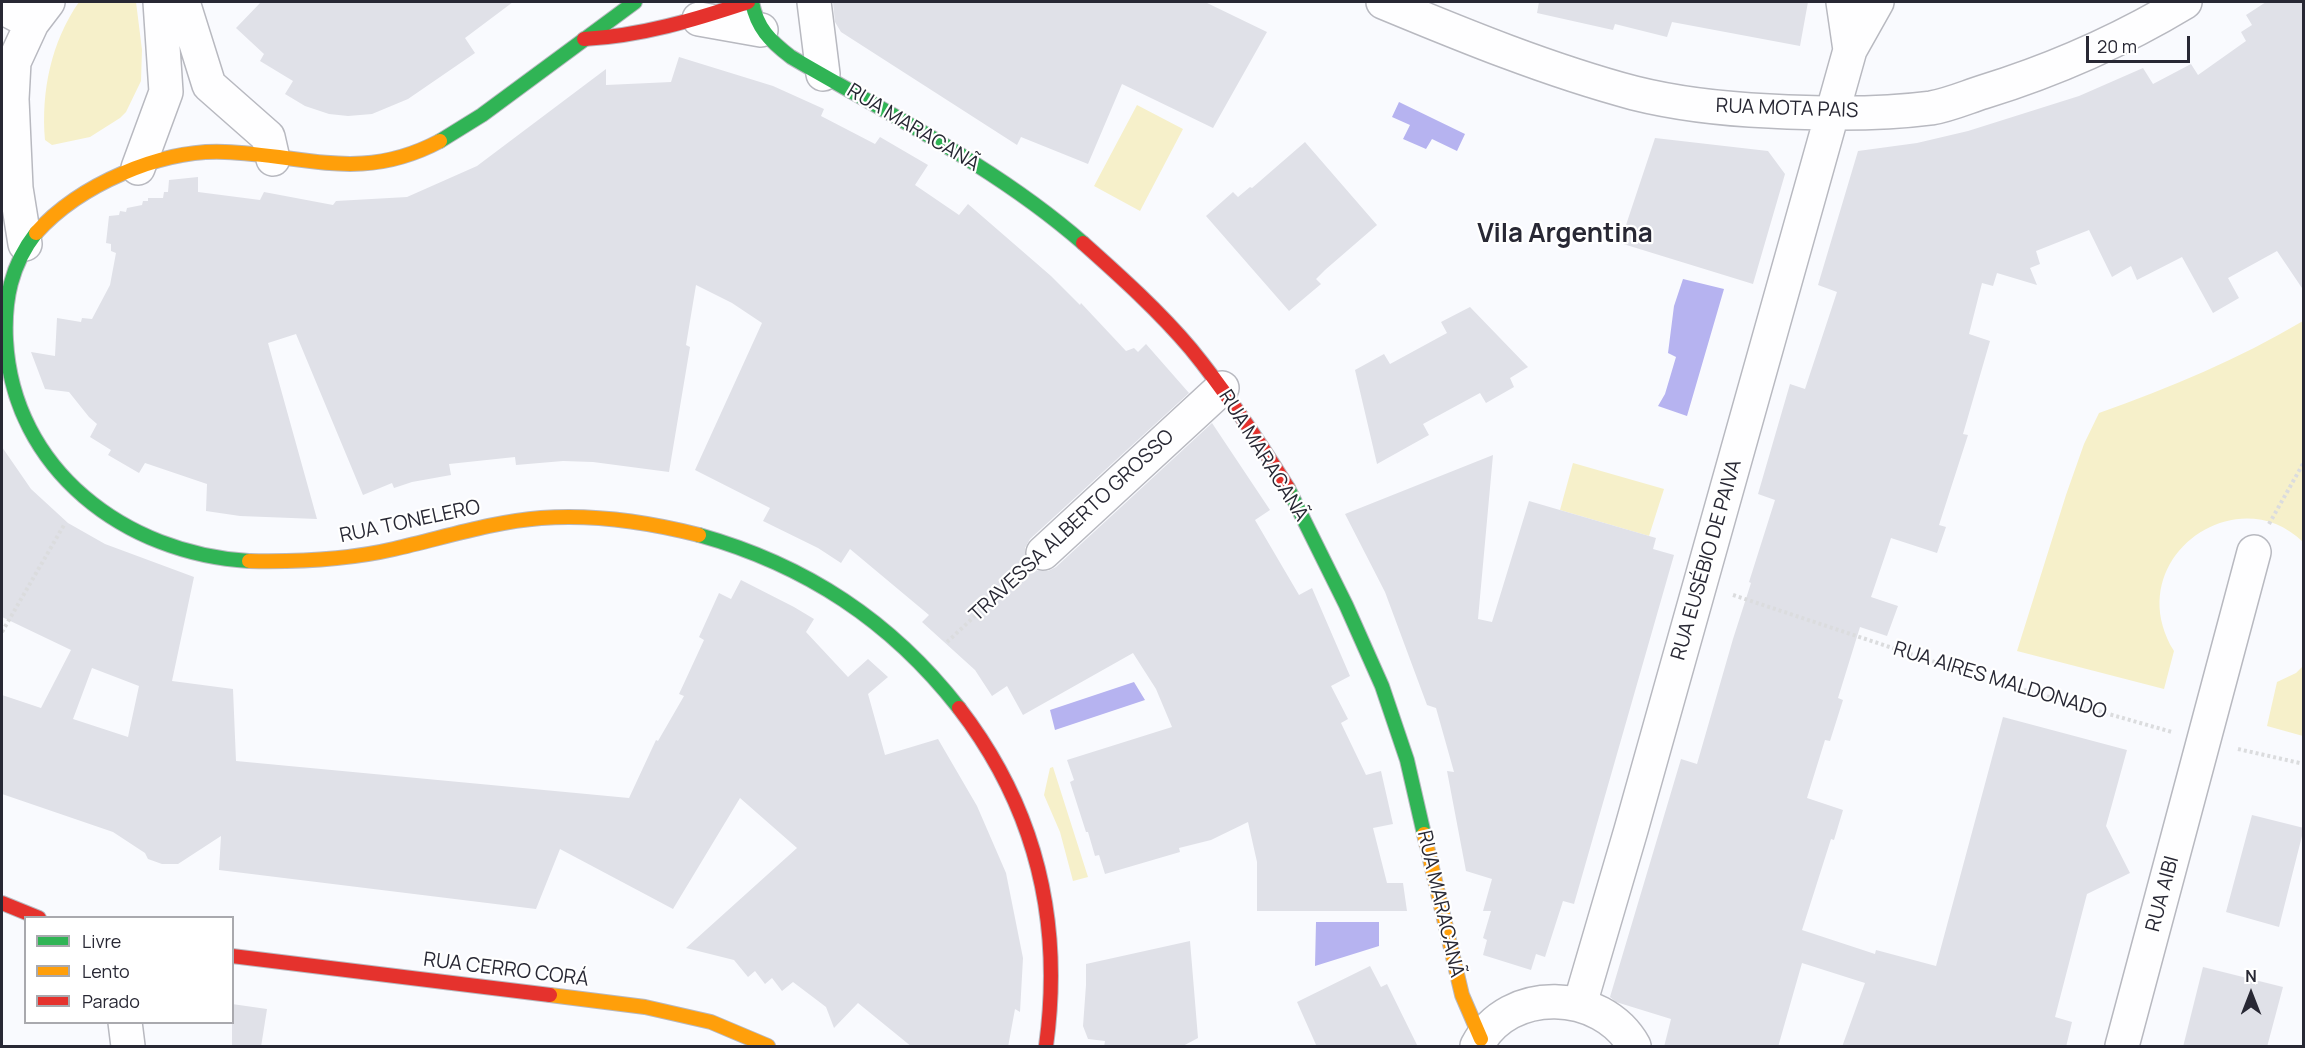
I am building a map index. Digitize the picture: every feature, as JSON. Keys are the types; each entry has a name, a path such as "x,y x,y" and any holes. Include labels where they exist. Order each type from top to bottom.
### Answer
{"street":[{"path":"138,168 166,92 160,2"},
{"path":"183,2 209,85 268,137 273,159"},
{"name":"RUA TONELERO","path":"634,2 482,116 440,142 404,158 371,164 332,164 244,154 203,152 138,168 76,197 48,219 25,244 18,261 6,303 2,333 4,372 13,404 27,436 51,470 79,498 109,520 157,542 201,555 249,560 297,560 368,554 514,520 560,516 632,520 699,535 755,552 819,583 873,620 923,664 949,694 992,759 1016,805 1032,845 1044,890 1050,925 1051,970 1046,1047"},
{"path":"814,2 823,74"},
{"name":"RUA MOTA PAIS","path":"1383,2 1521,57 1636,94 1733,109 1832,115 1933,107 2029,78 2141,29 2185,2"},
{"path":"1843,2 1850,50"},
{"path":"1850,50 1877,2"},
{"path":"2,6 40,12 14,62 12,99 16,188 25,244"},
{"name":"RUA MARACANÃ","path":"699,19 754,11 769,40 791,57 998,178 1056,220 1118,274 1189,347 1222,388 1260,443 1291,494 1346,605 1382,686 1407,760 1462,995 1479,1043"},
{"path":"584,39 634,34 699,19"},
{"name":"RUA EUSÉBIO DE PAIVA","path":"1580,1004 1701,584 1850,50"},
{"name":"TRAVESSA ALBERTO GROSSO","path":"1043,553 1222,388"},
{"name":"RUA AIBI","path":"2122,1047 2254,552"},
{"path":"2,903 34,916"},
{"name":"RUA CERRO CORÁ","path":"234,956 645,1007 711,1022 768,1047"},
{"path":"1479,1043 1500,1020 1525,1006 1553,1000 1580,1004 1607,1016 1628,1036 1634,1047"},
{"path":"125,1024 128,1047"}],"path":[{"path":"2254,552 2304,462"},
{"path":"2,632 79,498"},
{"name":"TRAVESSA ALBERTO GROSSO","path":"923,664 1043,553"},
{"name":"RUA AIRES MALDONADO","path":"1701,584 1989,680 2204,741 2304,764"}],"shaded area":[{"path":"79,2 136,2 142,50 141,81 126,112 120,118 90,137 52,145 45,140 44,122 50,68 61,34"},
{"path":"1137,105 1183,129 1140,211 1094,186"},
{"path":"2303,321 2303,542 2276,524 2246,519 2218,524 2192,538 2173,560 2161,587 2161,618 2174,651 2164,689 2017,651 2066,495 2084,444 2099,413 2203,372"},
{"path":"1573,463 1664,489 1649,536 1560,510"},
{"path":"2303,666 2303,736 2267,726 2277,682 2296,673"},
{"path":"1053,767 1088,877 1073,881 1060,832 1044,795 1050,768"}],"water":[{"path":"1399,102 1465,134 1457,151 1432,139 1426,149 1403,139 1410,125 1392,117"},
{"path":"1683,279 1724,289 1687,416 1658,406 1665,394 1676,357 1668,353 1674,306"},
{"path":"1134,682 1145,700 1055,730 1050,710"},
{"path":"1316,922 1379,922 1379,946 1315,966"}],"building":[{"path":"261,2 513,2 465,38 475,53 408,99 372,114 348,116 329,114 305,106 285,94 293,81 260,61 264,54 236,28"},
{"path":"833,2 1205,2 1267,32 1213,128 1122,84 1088,164 1021,137 1017,145 841,32 835,22"},
{"path":"1539,2 1808,2 1800,46 1672,22 1667,37 1615,24 1613,30 1537,13"},
{"path":"2266,2 2304,2 2304,291 2277,251 2228,278 2239,298 2213,313 2182,257 2137,280 2131,266 2112,277 2089,230 2036,251 2040,264 2030,268 2037,285 1997,273 1993,286 1982,283 1969,334 1990,341 1963,434 1968,435 1939,525 1946,527 1937,553 1891,538 1871,597 1898,606 1887,636 1860,627 1838,698 1843,700 1830,741 1825,740 1807,798 1843,810 1834,840 1831,839 1802,930 1875,954 1876,950 1936,966 2003,717 2127,750 2106,826 2130,873 2087,894 2055,1017 2072,1022 2066,1047 1842,1047 1865,983 1802,963 1778,1047 1664,1047 1671,1019 1616,1002 1610,997 1681,759 1697,764 1751,583 1749,582 1775,500 1758,494 1790,384 1805,389 1837,292 1818,285 1858,151 1917,143 1968,131 2079,96 2143,68 2153,84 2191,64 2198,75 2246,41 2241,32 2252,25 2246,15"},
{"path":"679,57 773,86 824,109 821,116 875,144 880,137 928,165 915,185 959,215 968,204 1051,276 1080,305 1081,303 1126,351 1134,348 1138,352 1146,344 1189,393 1030,539 1025,548 1025,558 1030,566 1038,571 1048,571 1056,567 1212,423 1270,510 1255,520 1299,595 1312,588 1350,676 1331,686 1348,719 1341,723 1366,775 1381,771 1393,824 1373,828 1387,883 1403,883 1407,911 1257,911 1257,862 1248,822 1211,840 1179,848 1180,852 1105,874 1099,855 1095,856 1088,832 1086,832 1070,782 1074,780 1067,760 1172,727 1156,689 1133,653 1023,715 1007,686 992,696 975,670 922,622 929,615 850,549 841,563 818,548 763,521 770,508 695,470 762,323 732,303 696,285 686,345 690,347 669,472 593,462 563,461 516,465 515,457 449,464 451,475 412,482 394,488 392,483 363,495 296,334 268,343 317,519 240,516 206,511 207,484 145,463 139,473 108,455 111,450 90,437 97,424 69,392 45,389 31,352 55,356 57,318 81,322 82,318 92,319 110,285 116,253 111,251 111,244 106,243 109,216 119,215 120,211 126,212 127,208 142,205 143,201 148,201 148,198 163,198 164,192 168,192 169,180 198,177 198,192 260,200 264,192 333,205 336,201 407,197 477,166 606,69 606,85 671,82"},
{"path":"1655,138 1768,151 1785,174 1753,284 1620,243"},
{"path":"1305,142 1377,225 1325,270 1316,279 1321,284 1289,311 1206,216 1233,192 1238,197 1250,187 1252,188"},
{"path":"1470,307 1528,367 1510,378 1514,387 1486,403 1480,393 1423,424 1429,435 1377,464 1355,370 1384,354 1390,364 1447,333 1441,322"},
{"path":"2,447 31,489 68,523 105,544 194,577 172,681 233,689 236,761 629,798 656,740 658,741 684,696 679,694 704,640 699,637 719,593 731,599 741,580 814,619 806,632 848,677 868,659 888,677 868,694 885,755 938,739 977,806 1006,873 1023,958 1020,1012 1015,1009 1008,1047 912,1047 858,1003 834,1028 826,1007 793,982 782,991 772,978 765,984 755,971 748,977 734,960 686,948 797,848 740,798 673,909 560,849 536,909 219,870 221,836 178,864 162,864 148,859 145,853 113,832 2,794 2,695 41,708 71,650 2,617","holes":["92,668 139,686 128,737 73,719"]},
{"path":"1493,455 1478,619 1492,622 1529,501 1656,538 1653,549 1674,555 1574,904 1563,901 1545,957 1536,954 1531,970 1483,955 1487,940 1483,938 1491,911 1483,911 1492,879 1466,871 1447,771 1454,772 1436,708 1427,705 1385,592 1345,514"},
{"path":"2252,815 2304,828 2279,927 2226,912"},
{"path":"1190,941 1198,1038 1181,1047 1104,1047 1105,1041 1088,1039 1083,1026 1086,964"},
{"path":"1370,966 1381,987 1387,984 1418,1047 1317,1047 1297,1002"},
{"path":"2203,967 2283,987 2267,1047 2183,1047"},
{"path":"234,1004 267,1009 261,1047 232,1047"}],"traffic: fast":[{"path":"440,141 482,115 635,2"},
{"path":"752,2 761,27 791,57 942,143 1015,190 1083,243"},
{"path":"36,233 20,258 11,284 6,311 6,340 13,387 30,428 54,465 84,497 120,522 160,542 204,555 249,561"},
{"path":"1288,488 1346,605 1382,686 1407,760 1424,834"},
{"path":"699,535 775,562 844,600 905,648 959,708"}],"traffic: slow":[{"path":"36,233 54,216 98,185 123,173 175,157 225,152 359,164 385,161 411,154 440,141"},
{"path":"249,561 304,561 358,556 485,527 541,518 581,517 621,520 699,535"},
{"path":"1424,834 1462,995 1481,1039"},
{"path":"550,995 645,1007 711,1022 768,1046"}],"traffic: jam":[{"path":"584,39 667,26 748,2"},
{"path":"1083,243 1153,307 1191,349 1242,417 1288,488"},
{"path":"959,708 986,746 1007,786 1025,826 1038,868 1046,911 1050,955 1050,1000 1046,1046"},
{"path":"2,903 34,916"},
{"path":"234,956 550,995"}],"district":[{"name":"Vila Argentina","path":"1565,235"}]}
